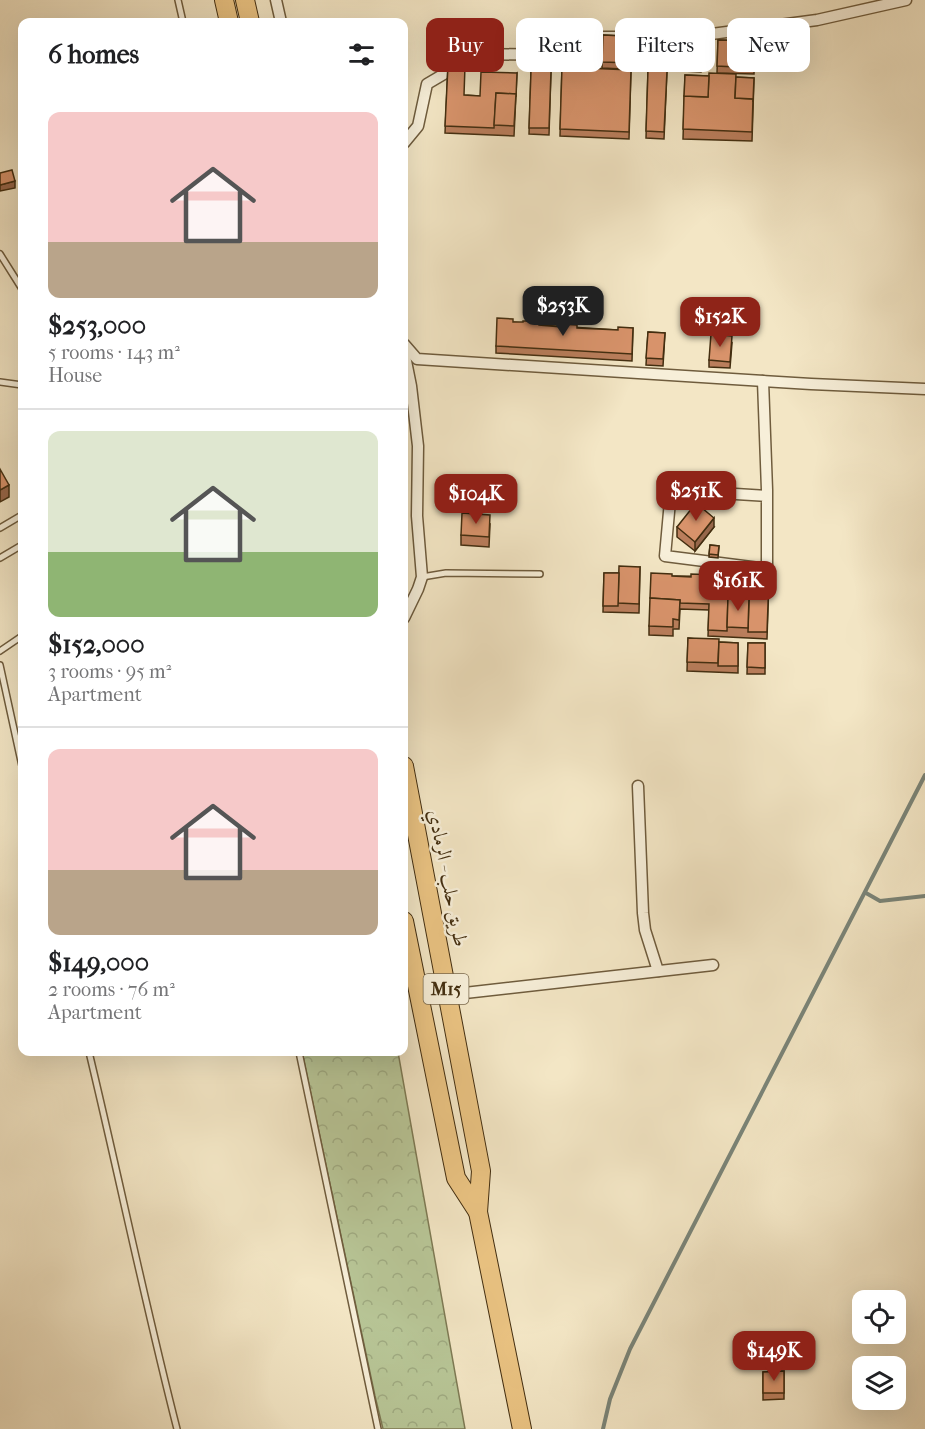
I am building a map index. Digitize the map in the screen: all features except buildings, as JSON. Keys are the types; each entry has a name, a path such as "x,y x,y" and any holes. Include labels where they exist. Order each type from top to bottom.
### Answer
{"highway":[{"path":"224,0 228,18"},
{"path":"245,0 249,18"},
{"name":"طريق حلب - الرمادي","path":"408,787 481,1171 478,1212 522,1429"},
{"name":"طريق حلب - الرمادي","path":"408,941 456,1178 478,1212"}],"street":[{"path":"276,0 280,18"},
{"path":"408,138 418,126 428,84 444,74 465,54 580,56 596,37 689,38 818,20 906,0"},
{"path":"408,349 417,359 763,381 925,388"},
{"path":"408,371 418,446 417,516 422,578 408,610"},
{"path":"763,381 767,496 768,569 665,556 671,490 767,496"},
{"path":"638,786 643,913 645,930 658,971"},
{"path":"447,995 713,965"}],"lane":[{"path":"178,0 182,18"},
{"path":"0,254 18,283"},
{"path":"0,382 18,384"},
{"path":"0,528 18,517"},
{"path":"0,558 18,547"},
{"path":"422,578 446,573 540,574"},
{"path":"0,651 18,639"},
{"path":"0,665 18,748"},
{"path":"90,1056 120,1180 155,1343 177,1429"},
{"path":"300,1056 378,1429"}],"green space":[{"path":"303,1056 399,1056 465,1429 383,1429"}],"waterway":[{"path":"603,1429 610,1399 630,1349 925,775"},
{"path":"866,893 880,901 925,896"}]}
